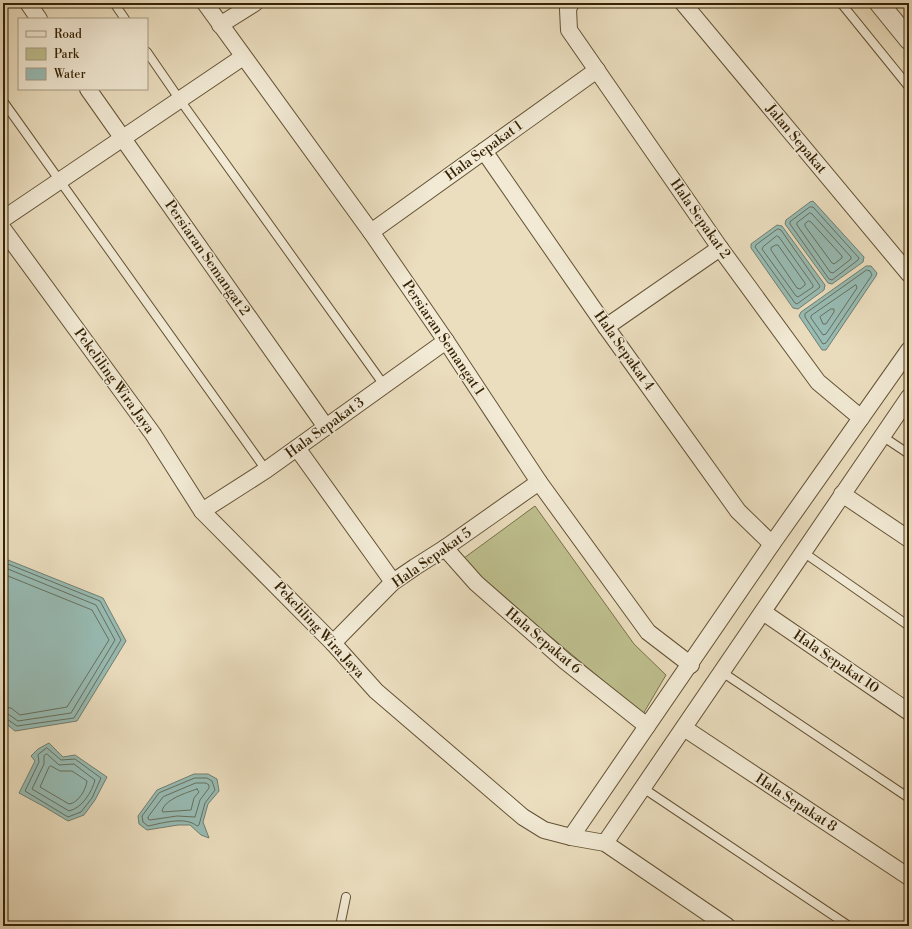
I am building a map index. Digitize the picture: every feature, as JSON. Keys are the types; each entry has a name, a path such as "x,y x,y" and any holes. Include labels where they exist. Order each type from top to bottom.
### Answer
{"street":[{"path":"28,3 38,18"},
{"name":"Persiaran Semangat 1","path":"205,3 371,232 446,341 539,482 648,632 691,665"},
{"path":"220,25 255,3"},
{"name":"Hala Sepakat 2","path":"571,3 568,9 569,30 720,248 818,382 861,418"},
{"name":"Jalan Sepakat","path":"683,3 909,274"},
{"path":"879,3 909,40"},
{"path":"3,219 243,57"},
{"name":"Hala Sepakat 1","path":"371,232 597,70"},
{"name":"Persiaran Semangat 2","path":"89,90 326,427"},
{"name":"Hala Sepakat 4","path":"484,151 606,327 738,511 772,544"},
{"name":"Pekeliling Wira Jaya","path":"5,232 153,434 202,511 333,643 376,692 523,817 544,830 571,837 605,843 727,926"},
{"path":"606,327 720,248"},
{"name":"Hala Sepakat 3","path":"202,511 266,470 446,341"},
{"path":"571,837 691,665 772,544 861,418 906,361"},
{"path":"605,843 909,397"},
{"path":"297,448 393,582"},
{"name":"Hala Sepakat 5","path":"333,643 393,582 445,548 539,482"},
{"path":"842,494 909,539"},
{"name":"Hala Sepakat 6","path":"445,548 476,583 565,661 647,726"},
{"name":"Hala Sepakat 10","path":"763,612 909,712"},
{"name":"Hala Sepakat 8","path":"684,728 909,878"}],"lane":[{"path":"114,3 123,18"},
{"path":"840,3 909,88"},
{"path":"148,53 384,385"},
{"path":"3,101 266,470"},
{"path":"3,252 5,232"},
{"path":"882,436 909,454"},
{"path":"803,552 909,626"},
{"path":"722,672 909,798"},
{"path":"643,788 849,926"},
{"path":"340,926 346,897"}],"green space":[{"path":"535,506 634,644 666,675 643,714 460,561"}],"water":[{"path":"813,201 864,257 863,262 832,284 828,283 785,224 786,220"},
{"path":"777,225 782,226 825,285 824,290 798,309 793,308 751,248 751,244"},
{"path":"866,266 871,266 877,273 876,276 826,350 822,350 799,316 801,312"},
{"path":"3,558 103,598 126,641 77,721 15,731 3,721"},
{"path":"49,743 63,757 75,755 107,777 95,800 84,815 68,821 19,793 35,761 31,756 38,749"},
{"path":"194,774 208,774 217,779 219,791 208,804 203,822 209,838 201,835 190,825 178,825 147,830 139,824 138,816 157,790"}]}
